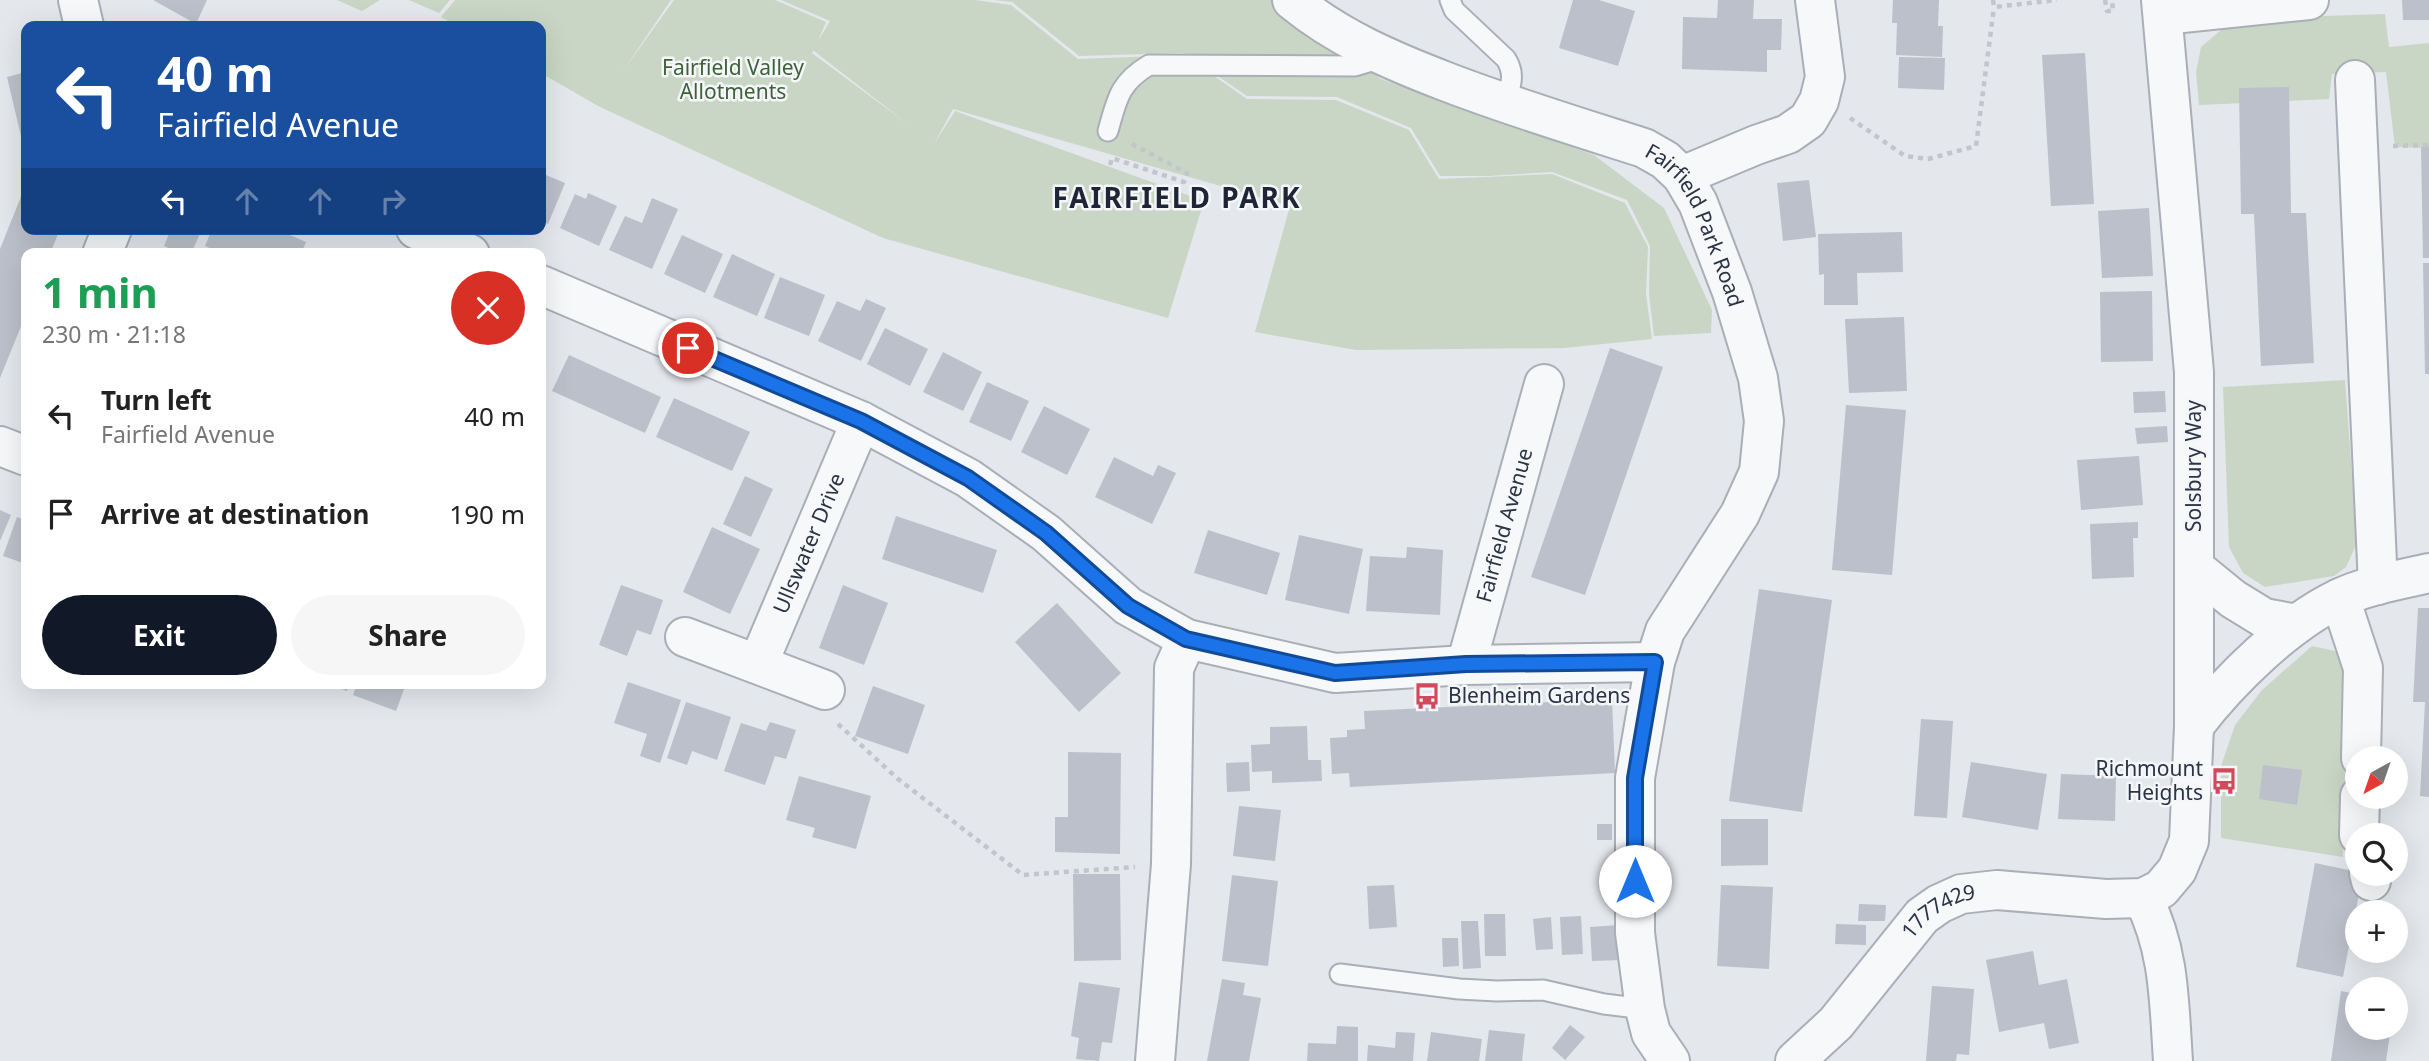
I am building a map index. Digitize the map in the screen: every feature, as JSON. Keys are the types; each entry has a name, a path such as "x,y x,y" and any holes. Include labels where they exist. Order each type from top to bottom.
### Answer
{"street":[{"path":"78,0 83,21"},
{"name":"Fairfield Park Road","path":"1292,0 1309,14 1383,57 1506,104 1644,148 1665,160 1682,176 1698,203 1732,292 1758,378 1764,421 1759,472 1740,513 1665,631 1655,662"},
{"path":"1682,176 1788,134 1808,120 1819,101 1825,77 1815,0"},
{"name":"Solsbury Way","path":"2143,898 2161,889 2176,870 2189,841 2194,726 2194,372 2162,7 2309,0"},
{"path":"2355,80 2378,585"},
{"path":"429,235 457,248"},
{"path":"546,287 861,421 968,478 1046,533 1128,606 1186,639 1335,673 1466,664 1655,662 1635,778 1635,933 1645,1009 1651,1033 1670,1061"},
{"name":"Fairfield Avenue","path":"1466,664 1544,384"},
{"name":"Ullswater Drive","path":"758,664 861,421"},
{"path":"2195,568 2233,599 2264,618 2297,624"},
{"path":"2194,726 2217,696 2297,624 2340,598 2378,585 2429,573"},
{"path":"2340,598 2363,668 2361,746"},
{"path":"685,637 825,690"},
{"path":"1155,1061 1171,864 1174,668 1186,639"},
{"name":"1777429","path":"1795,1061 1836,1023 1922,916 1939,904 1961,894 1997,890 2106,899 2143,898"},
{"path":"2143,898 2165,959 2173,1061"}],"lane":[{"path":"1450,0 1454,10 1506,59 1512,68 1506,104"},
{"path":"1108,131 1119,92 1132,75 1149,65 1355,66 1383,57"},
{"path":"1340,974 1458,989 1543,990 1604,1004 1645,1009"}],"path":[{"path":"1819,101 1845,115 1905,156 1928,159 1976,146 1993,0"},
{"path":"1994,8 2057,0"},
{"path":"2105,0 2107,11 2113,11 2112,0"},
{"path":"1108,131 1187,173 1184,182 1112,158 1110,165"},
{"path":"825,690 836,722 898,779 1023,875 1171,864"}],"green space":[{"path":"337,0 380,0 362,11"},
{"path":"409,0 450,0 439,13"},
{"name":"Fairfield Valley Allotments","path":"455,0 671,0 623,71 674,0 775,0 826,22 818,41 830,21 781,0 975,0 1011,5 1078,59 1184,55 1247,99 1336,100 1409,130 1439,179 1552,174 1625,203 1648,247 1646,294 1652,339 1564,348 1356,350 1255,332 1290,206 953,109 934,144 955,111 1204,201 1168,318 883,238 598,106 546,76 546,21 448,21 441,17","holes":["813,51 814,51 909,125 812,53"]},
{"path":"994,0 1273,0 1381,79 1594,155 1664,208 1712,310 1711,333 1654,336 1649,294 1650,246 1627,200 1552,172 1440,176 1411,128 1337,97 1247,96 1184,53 1079,56 1012,2"},
{"path":"2385,14 2389,47 2429,43 2429,148 2395,147 2386,72 2332,74 2329,99 2199,105 2196,72 2201,47 2234,19"},
{"path":"2345,380 2357,543 2346,567 2334,576 2265,587 2243,573 2229,547 2223,387"},
{"path":"2312,646 2335,651 2350,671 2347,746 2345,746 2343,857 2221,838 2221,766 2235,725 2262,690"}],"building":[{"path":"153,0 207,0 197,21 191,21"},
{"path":"1573,0 1599,0 1635,11 1618,66 1559,48"},
{"path":"1718,0 1754,0 1753,19 1782,19 1781,50 1767,50 1767,72 1682,69 1683,17 1717,18"},
{"path":"1893,0 1939,0 1938,26 1943,26 1942,57 1896,55 1897,23 1892,23"},
{"path":"2402,0 2429,0 2429,20 2403,20"},
{"path":"2085,53 2094,204 2051,206 2042,55"},
{"path":"1899,57 1945,58 1944,90 1898,88"},
{"path":"21,73 21,136 7,77"},
{"path":"2289,87 2291,213 2306,213 2314,363 2261,366 2254,214 2241,214 2239,88"},
{"path":"2421,147 2429,147 2429,258 2423,258"},
{"path":"546,175 565,183 548,224 546,223"},
{"path":"1809,180 1816,237 1783,241 1777,183"},
{"path":"588,193 617,206 599,246 560,228 575,194 586,199"},
{"path":"21,196 21,235 58,235 52,248 21,248 21,326 0,378 0,249"},
{"path":"652,198 678,209 652,269 609,250 625,216 642,223"},
{"path":"2149,208 2153,276 2102,278 2098,211"},
{"path":"1902,232 1903,272 1857,273 1858,305 1824,305 1824,274 1819,275 1818,234"},
{"path":"169,235 199,235 194,248 164,246"},
{"path":"210,235 290,235 306,242 304,248 205,246"},
{"path":"682,235 723,254 705,293 664,274"},
{"path":"732,254 775,274 757,316 713,297"},
{"path":"2423,263 2429,263 2429,374 2425,374"},
{"path":"780,277 825,295 809,336 764,318"},
{"path":"2152,291 2153,361 2101,362 2100,292"},
{"path":"866,299 886,308 861,361 818,341 837,301 860,311"},
{"path":"1904,317 1907,391 1849,393 1845,319"},
{"path":"885,328 928,349 910,386 867,364"},
{"path":"1610,348 1663,367 1585,595 1531,577"},
{"path":"943,352 982,372 963,411 923,392"},
{"path":"569,355 661,397 645,433 552,391"},
{"path":"987,382 1029,401 1011,441 969,422"},
{"path":"2165,391 2166,412 2134,413 2133,392"},
{"path":"674,398 750,432 732,471 656,437"},
{"path":"1846,405 1906,410 1892,575 1832,570"},
{"path":"1044,406 1090,429 1067,475 1021,452"},
{"path":"2167,426 2168,442 2137,444 2135,428"},
{"path":"2139,456 2143,505 2081,510 2077,460"},
{"path":"1114,457 1153,476 1158,465 1176,473 1152,524 1095,497"},
{"path":"745,476 773,489 751,537 723,524"},
{"path":"0,510 11,515 0,541"},
{"path":"896,516 997,550 983,593 882,559"},
{"path":"17,517 21,518 21,562 3,556"},
{"path":"2138,522 2138,538 2133,538 2134,577 2092,579 2090,524"},
{"path":"712,527 760,549 730,614 683,592"},
{"path":"1208,530 1280,553 1267,595 1194,573"},
{"path":"1299,535 1363,549 1349,614 1285,600"},
{"path":"1407,547 1443,550 1440,615 1366,611 1370,556 1406,558"},
{"path":"621,585 663,600 651,635 637,630 627,656 599,645"},
{"path":"843,585 888,603 864,665 819,648"},
{"path":"1759,589 1832,600 1802,812 1729,801"},
{"path":"1057,603 1121,673 1079,712 1015,642"},
{"path":"2418,608 2429,608 2429,797 2420,796 2425,702 2413,702"},
{"path":"628,682 681,700 660,763 640,756 647,734 614,723"},
{"path":"873,686 925,705 908,754 855,736"},
{"path":"355,689 404,689 396,711 353,695"},
{"path":"1612,699 1615,773 1350,787 1349,773 1332,774 1330,738 1347,737 1347,730 1365,729 1364,711"},
{"path":"686,702 731,717 717,760 692,751 687,765 667,758"},
{"path":"1921,719 1953,721 1947,818 1914,816"},
{"path":"770,722 796,730 786,759 775,756 765,785 724,771 741,723 766,731"},
{"path":"1307,726 1308,760 1321,760 1322,781 1272,783 1272,771 1252,772 1251,745 1270,744 1270,727"},
{"path":"1068,752 1121,753 1120,854 1055,852 1055,817 1068,817"},
{"path":"1249,762 1250,791 1227,792 1226,763"},
{"path":"1971,762 2047,774 2038,830 1962,817"},
{"path":"2263,765 2302,770 2297,805 2259,799"},
{"path":"2061,774 2116,776 2115,821 2058,819"},
{"path":"799,776 871,796 856,849 812,837 815,828 786,820"},
{"path":"1239,806 1281,810 1275,861 1233,856"},
{"path":"1721,819 1768,819 1768,865 1721,866"},
{"path":"1597,824 1612,824 1612,840 1597,840"},
{"path":"2315,863 2345,869 2345,886 2360,886 2358,900 2345,900 2346,963 2343,977 2296,967"},
{"path":"1073,874 1120,874 1121,960 1074,961"},
{"path":"1232,875 1278,881 1268,966 1222,961"},
{"path":"1394,885 1397,927 1369,929 1367,886"},
{"path":"1721,885 1773,887 1769,969 1717,966"},
{"path":"1859,904 1886,905 1885,921 1858,921"},
{"path":"1484,914 1505,914 1506,956 1485,956"},
{"path":"1581,916 1583,954 1562,955 1560,917"},
{"path":"1551,917 1553,949 1536,950 1533,919"},
{"path":"1461,921 1478,921 1481,968 1463,969"},
{"path":"1836,924 1866,925 1866,945 1835,944"},
{"path":"1620,925 1621,960 1592,961 1590,927"},
{"path":"1442,938 1458,938 1459,966 1443,967"},
{"path":"2033,951 2039,985 2067,979 2079,1043 2049,1049 2044,1023 1999,1032 1986,960"},
{"path":"1222,979 1245,983 1243,995 1261,998 1249,1061 1207,1061"},
{"path":"1079,982 1120,988 1112,1043 1102,1042 1099,1061 1076,1059 1079,1038 1071,1036"},
{"path":"1932,986 1974,989 1969,1055 1957,1054 1956,1061 1926,1061"},
{"path":"2341,991 2345,992 2345,1040 2389,1040 2386,1061 2331,1061"},
{"path":"1570,1025 1585,1037 1565,1060 1552,1048"},
{"path":"1337,1026 1358,1027 1358,1061 1307,1061 1308,1043 1336,1044"},
{"path":"1489,1030 1525,1034 1522,1061 1485,1061"},
{"path":"1396,1032 1415,1033 1413,1061 1367,1061 1368,1045 1395,1048"},
{"path":"1431,1032 1482,1039 1479,1061 1427,1061"}],"place":[{"name":"Blenheim Gardens","path":"1427,696"},
{"name":"Richmount Heights","path":"2224,781"}],"district":[{"name":"FAIRFIELD PARK","path":"1177,198"}],"route":[{"path":"688,348 861,421 968,478 1046,533 1128,606 1186,639 1335,673 1466,664 1655,662 1635,778 1635,881"}]}
